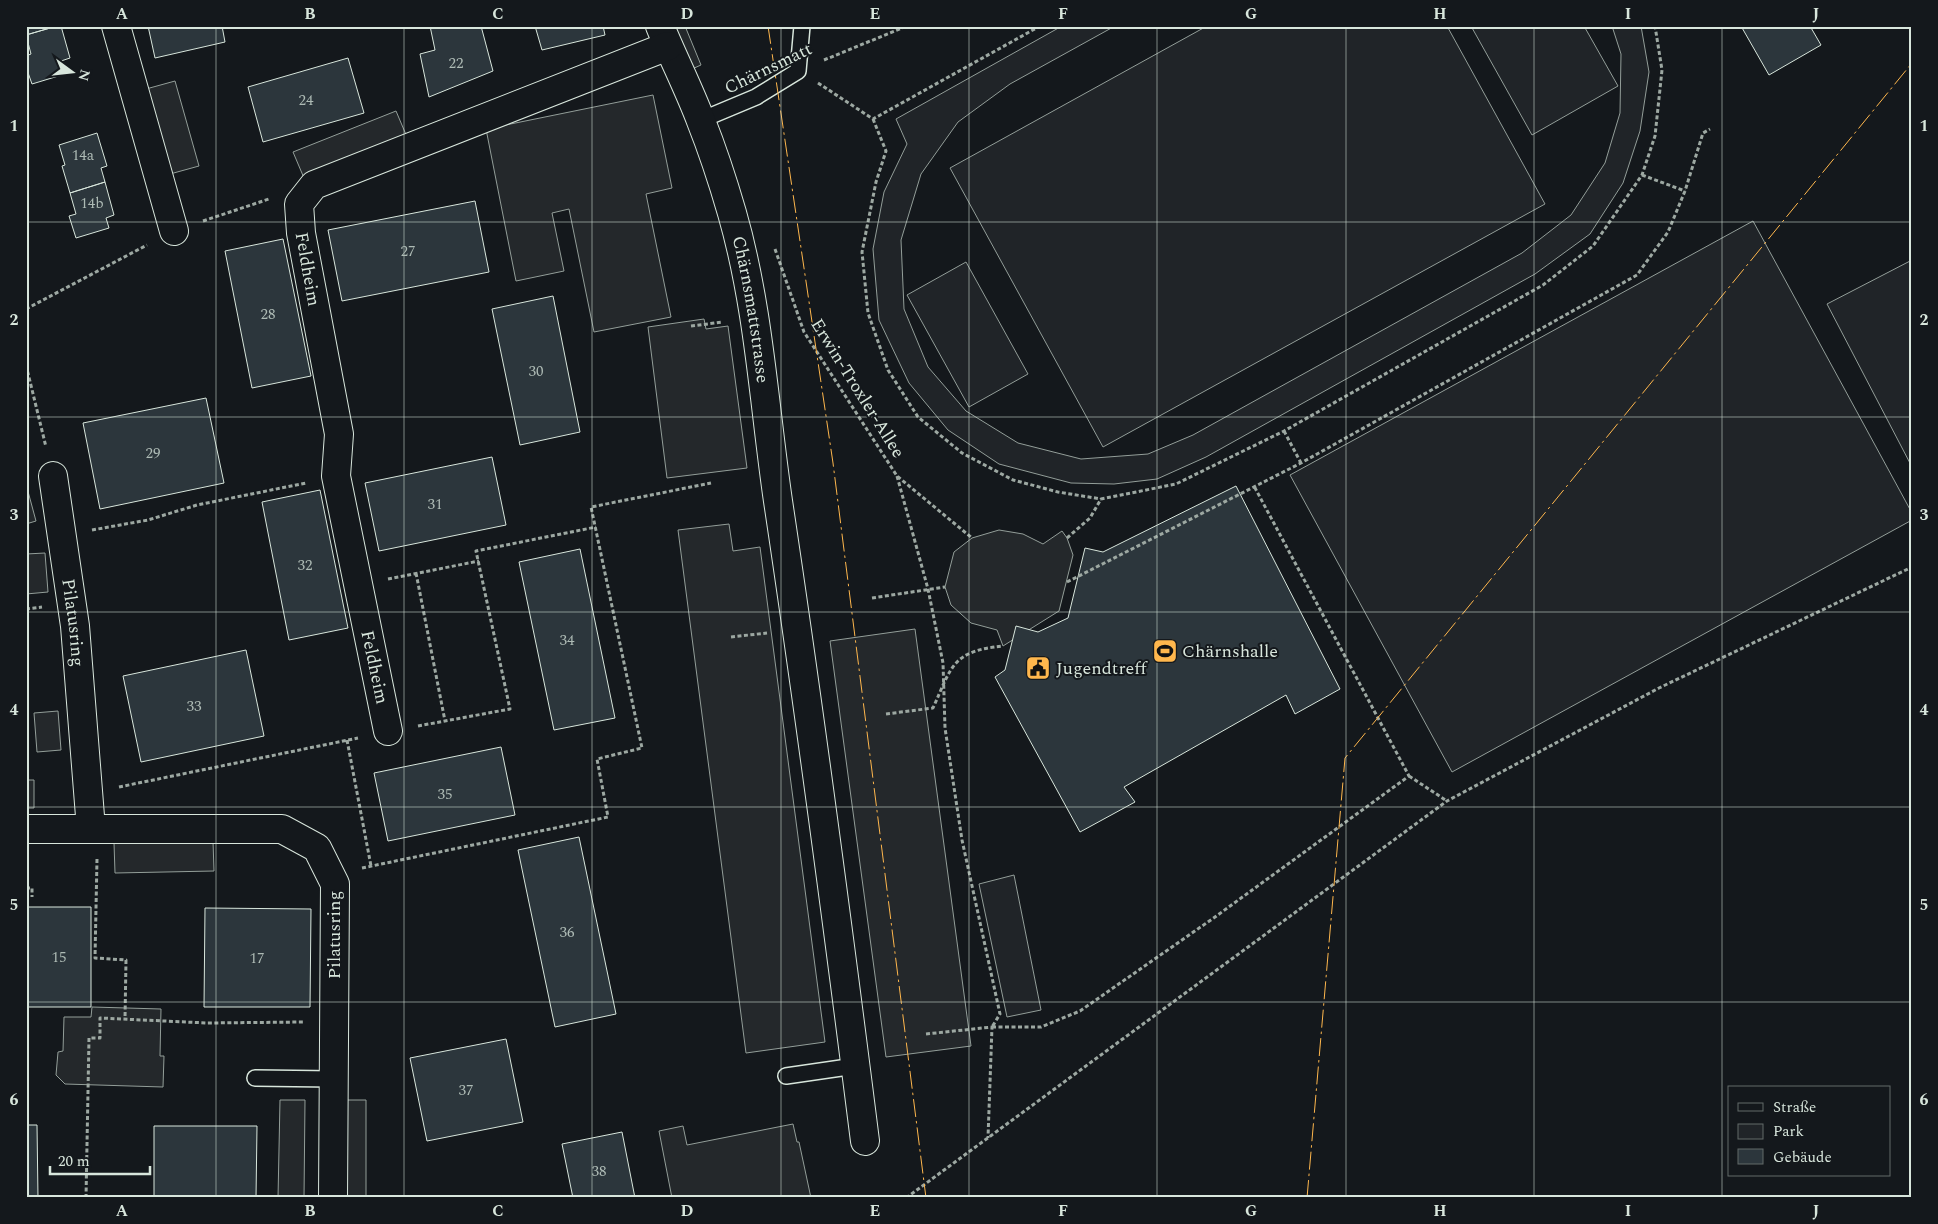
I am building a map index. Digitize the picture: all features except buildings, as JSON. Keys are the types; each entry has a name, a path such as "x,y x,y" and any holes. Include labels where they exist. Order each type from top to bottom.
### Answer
{"street":[{"path":"116,26 174,231"},
{"path":"299,204 314,185 664,36"},
{"name":"Chärnsmattstrasse","path":"664,36 701,120 732,213 744,261 755,320 778,500 795,605 865,1141"},
{"name":"Feldheim","path":"299,204 301,233 338,434 336,476 388,731"},
{"name":"Pilatusring","path":"53,476 75,626 91,829"},
{"name":"Pilatusring","path":"26,829 282,829 317,848 335,884 333,1198"}],"lane":[{"path":"798,71 802,26"},
{"name":"Chärnsmatt","path":"701,120 756,97 798,71"},
{"path":"786,1076 855,1066"},
{"path":"255,1078 334,1079"}],"path":[{"name":"Chärnsmatt","path":"798,71 907,26"},
{"path":"873,119 1040,26"},
{"path":"798,71 873,119 886,151 876,182 862,252 868,313 888,370 918,417 962,453 1013,480 1058,492 1102,499 1176,484 1284,431 1543,285 1593,246 1642,175 1655,136 1662,70 1655,26"},
{"path":"1067,582 1301,463 1637,275 1668,232 1685,191 1703,133 1710,129"},
{"path":"1642,175 1685,191"},
{"path":"26,309 174,231 278,195 299,204"},
{"name":"Erwin-Troxler-Allee","path":"775,248 804,332 897,476 972,538"},
{"path":"692,326 724,322"},
{"path":"26,365 53,476"},
{"path":"1284,431 1301,463"},
{"path":"62,535 148,520 197,505 336,476"},
{"path":"897,476 928,589 943,663 945,728 962,840 1000,1014 992,1027 988,1139"},
{"path":"330,874 608,816 597,759 642,748 591,507 712,483"},
{"path":"1254,486 1409,776 1447,801"},
{"path":"1067,538 1090,518 1102,499"},
{"path":"358,585 478,561"},
{"path":"906,1198 1447,801 1660,688 1912,567"},
{"path":"416,574 445,721"},
{"path":"872,598 945,587"},
{"path":"731,637 768,633"},
{"path":"886,714 933,708 954,663 979,648 1003,646"},
{"path":"347,740 371,866"},
{"path":"926,1034 992,1027 1041,1027 1080,1011 1215,917 1409,776"},
{"path":"91,829 97,856 95,958 126,960 125,1019"},
{"path":"26,888 32,888 32,897"},
{"path":"86,1198 89,1038 100,1038 100,1018 207,1022 334,1022"}],"green space":[{"path":"1062,26 1115,26 1010,84 958,122 921,174 901,240 904,309 928,367 966,411 1018,443 1081,459 1148,454 1193,435 1522,253 1571,215 1605,163 1620,113 1621,54 1612,26 1641,26 1649,72 1640,131 1623,183 1590,234 1535,274 1206,457 1157,479 1114,484 1071,483 999,464 948,430 909,383 879,320 873,249 884,192 907,144 896,119"},
{"path":"1207,26 1447,26 1545,204 1103,447 950,168"},
{"path":"1471,26 1584,26 1618,86 1532,135"},
{"path":"1753,221 1912,513 1912,520 1452,772 1290,475"},
{"path":"1912,260 1912,467 1827,304"},
{"path":"966,262 1028,374 969,407 907,295"},
{"path":"1014,875 1041,1010 1007,1017 979,884"}],"shaded area":[{"path":"674,26 685,26 701,65 692,69"},
{"path":"175,81 199,166 170,174 146,89"},
{"path":"653,95 672,188 646,194 671,317 594,332 569,209 552,213 564,271 516,281 486,129"},
{"path":"396,111 407,137 304,178 293,152"},
{"path":"704,319 706,329 728,326 747,468 667,478 648,327"},
{"path":"26,484 36,521 26,524"},
{"path":"729,524 733,551 760,547 825,1042 746,1053 678,530"},
{"path":"999,530 1023,534 1043,544 1062,531 1067,538 1073,555 1059,611 1003,646 997,630 971,623 951,605 945,587 954,552 972,538"},
{"path":"45,553 48,592 26,594 26,554"},
{"path":"915,629 971,1046 886,1057 830,641"},
{"path":"58,711 61,750 37,752 34,713"},
{"path":"26,780 34,780 34,808 26,808"},
{"path":"213,841 214,871 115,873 114,843"},
{"path":"92,1007 161,1009 160,1056 164,1056 163,1087 65,1084 56,1075 58,1052 63,1051 64,1017 91,1017"},
{"path":"280,1100 305,1100 304,1198 278,1198"},
{"path":"341,1100 366,1100 366,1198 341,1198"},
{"path":"793,1124 797,1142 799,1142 811,1198 672,1198 659,1131 683,1126 687,1145"}],"power":[{"path":"768,26 833,463 926,1198"},
{"path":"1307,1198 1345,758 1912,63"}],"place":[{"name":"Chärnshalle","path":"1165,651"},
{"name":"Jugendtreff","path":"1038,668"}]}
